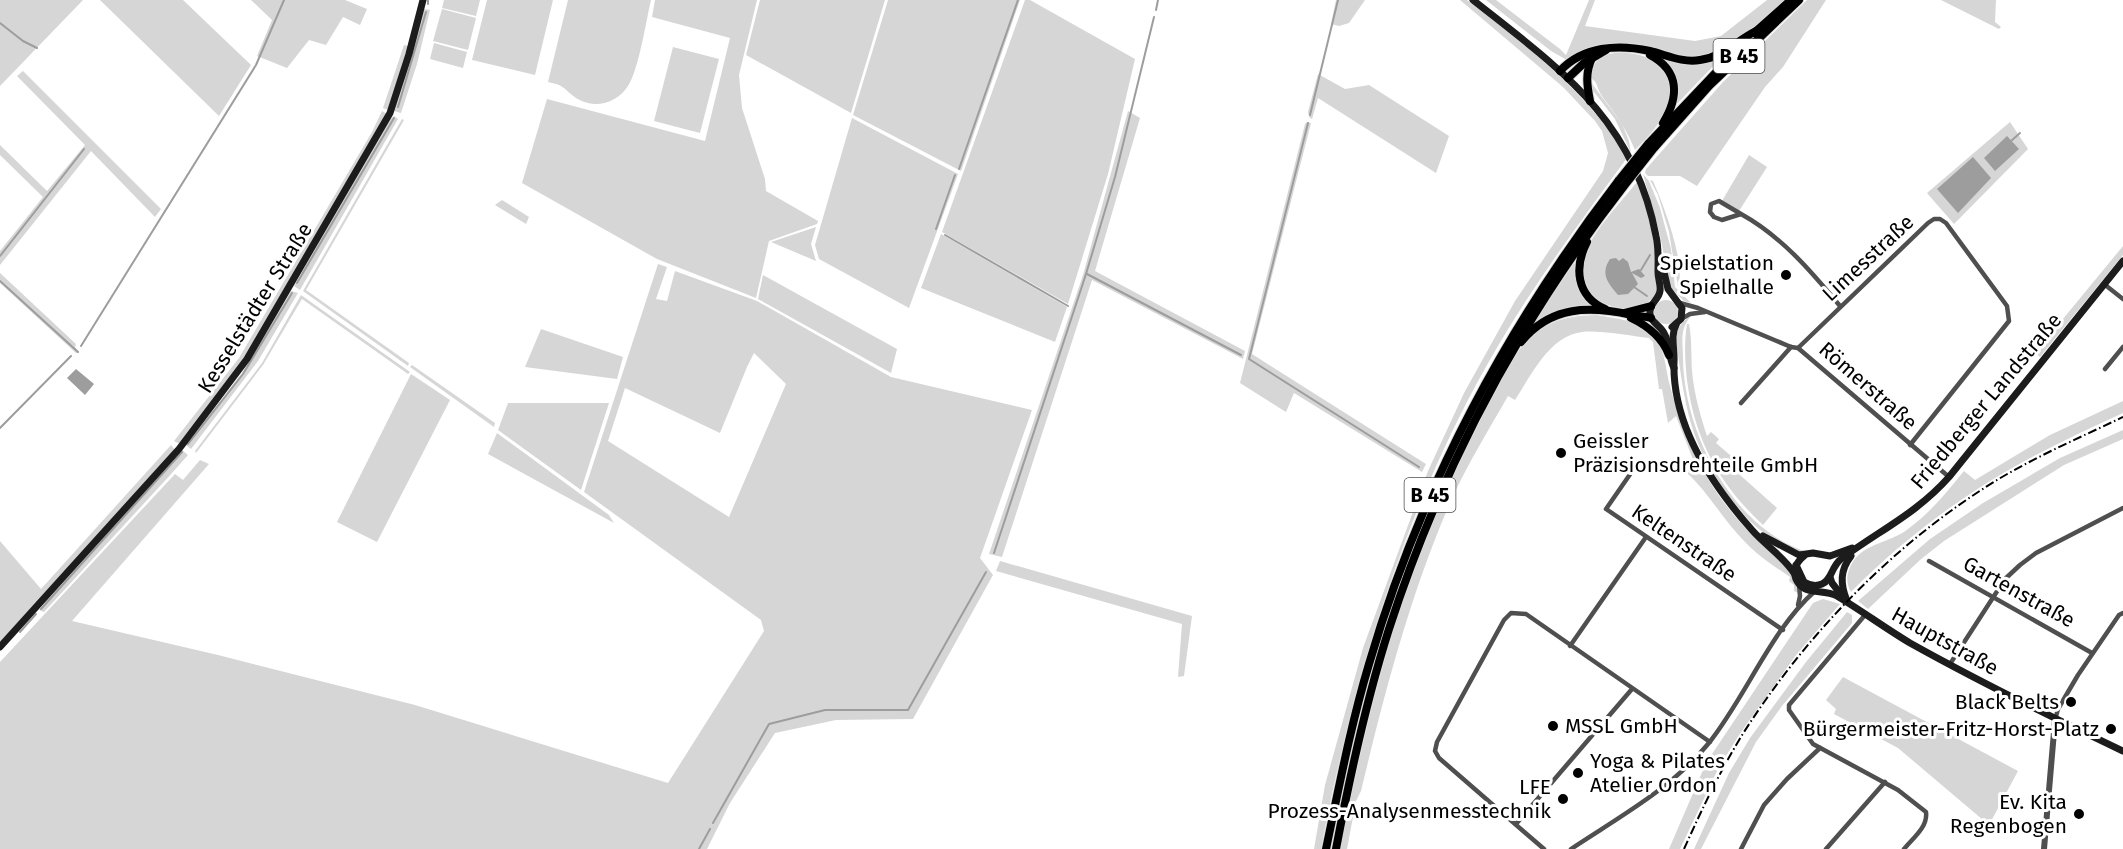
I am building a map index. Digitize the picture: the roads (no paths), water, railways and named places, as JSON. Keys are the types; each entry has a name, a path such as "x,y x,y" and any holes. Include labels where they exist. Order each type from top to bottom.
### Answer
{"highway":[{"name":"B 45","path":"1326,849 1346,755 1369,664 1391,596 1432,491 1471,408 1509,340 1560,260 1651,146 1756,31 1791,0"},
{"name":"B 45","path":"1651,146 1799,0"},
{"path":"1560,71 1568,63 1599,48 1639,50 1678,59 1701,60 1725,52 1756,31"},
{"path":"1568,78 1584,63 1610,48"},
{"path":"1639,50 1666,67 1674,92 1670,111 1651,146"},
{"path":"1590,101 1587,78 1588,68 1593,58"},
{"name":"B 45","path":"1336,849 1360,733 1379,664 1399,599 1440,493 1480,411 1535,311 1621,183"},
{"path":"1593,226 1579,264 1580,281 1585,293 1594,303 1619,312 1653,331 1669,355"},
{"path":"1619,312 1654,303"},
{"path":"1510,356 1534,328 1552,316 1578,310 1619,312 1651,318"}],"main road":[{"name":"Kesselstädter Straße","path":"0,647 179,449 229,386 252,352 390,113 423,0"},
{"path":"1473,0 1568,78 1617,133 1640,180 1668,289 1682,308 1673,333 1674,368 1683,414 1695,448 1712,480 1747,525 1795,569 1804,582 1810,585 1822,584"},
{"name":"Friedberger Landstraße","path":"1822,584 1836,564 1860,545 1910,514 1949,477 2123,261"},
{"path":"1660,262 1658,273 1660,292 1654,303 1651,318 1666,336 1674,368"},
{"path":"1654,303 1666,296 1678,302"},
{"path":"1660,327 1671,328 1678,322"},
{"path":"1747,525 1776,544 1804,556 1795,569 1799,585 1814,591"},
{"path":"1849,602 1843,591 1842,576 1847,561 1860,545"},
{"name":"Friedberger Landstraße","path":"1804,556 1813,553 1823,556 1837,554 1860,545"},
{"path":"1823,556 1828,561 1830,574"},
{"name":"Hauptstraße","path":"1830,574 1835,588 1849,602 1865,615 1912,644 2055,720 2123,751"},
{"name":"Hauptstraße","path":"1814,591 1830,592 1849,602"}],"street":[{"path":"1741,214 1722,220 1714,217 1710,212 1712,204 1719,201 1752,220 1796,256 1840,306"},
{"name":"Limesstraße","path":"1798,348 1928,223 1934,219 1941,219 1952,229 2007,306 2009,321 1910,445"},
{"path":"2104,284 2123,299"},
{"name":"Römerstraße","path":"1678,302 1798,348 1949,477"},
{"path":"1678,322 1690,314 1707,312"},
{"name":"Römerstraße","path":"1741,403 1791,347"},
{"path":"2105,369 2123,347"},
{"name":"Keltenstraße","path":"1633,470 1606,509 1783,630"},
{"path":"1950,664 2005,579 2036,553 2123,508"},
{"path":"1570,646 1646,537"},
{"name":"Gartenstraße","path":"1929,561 2092,653"},
{"name":"Friedberger Landstraße","path":"1794,613 1822,584"},
{"name":"Friedberger Landstraße","path":"1571,849 1660,790 1689,766 1710,742 1794,613 1799,603 1799,585"},
{"path":"1544,849 1439,758 1435,751 1437,742 1504,620 1511,613 1526,614 1710,742"},
{"path":"2044,849 2055,720 2060,706 2092,653 2119,615 2123,613"},
{"path":"1865,615 1789,705 1789,710 1813,744 1898,790 1926,812 1925,825 1904,849"},
{"path":"1516,824 1632,688"},
{"path":"1741,849 1764,805 1786,779 1820,748"},
{"path":"1826,849 1886,783"}],"waterway":[{"path":"81,346 256,65 284,0"},
{"path":"959,169 1018,0"},
{"path":"1156,10 1158,0"},
{"path":"1310,115 1338,0"},
{"path":"398,107 426,12"},
{"path":"994,553 1086,274 1115,177 1154,17"},
{"path":"0,23 23,41 37,48"},
{"path":"297,283 394,118"},
{"path":"1308,123 1249,359 1419,467"},
{"path":"2011,141 2020,133"},
{"path":"0,256 84,149"},
{"path":"936,229 955,175"},
{"path":"945,235 1068,306"},
{"path":"1641,270 1650,255"},
{"path":"1087,274 1241,355"},
{"path":"0,281 78,352"},
{"path":"1634,287 1647,296"},
{"path":"188,444 243,374 292,293"},
{"path":"0,428 71,356"},
{"path":"41,609 182,452"},
{"path":"713,823 769,724 825,710 908,710 986,572"},
{"path":"20,632 36,614"},
{"path":"699,849 710,829"}],"railway":[{"path":"1684,849 1712,789 1744,732 1796,659 1857,592 1924,531 1997,480 2123,417"}],"place":[{"name":"Spielstation Spielhalle","path":"1786,275"},
{"name":"Geissler Präzisionsdrehteile GmbH","path":"1561,453"},
{"name":"Black Belts","path":"2071,702"},
{"name":"MSSL GmbH","path":"1553,726"},
{"name":"Bürgermeister-Fritz-Horst-Platz","path":"2111,729"},
{"name":"Yoga & Pilates Atelier Ordon","path":"1578,773"},
{"name":"LFE Prozess-Analysenmesstechnik","path":"1563,799"},
{"name":"Ev. Kita Regenbogen","path":"2079,814"}]}
